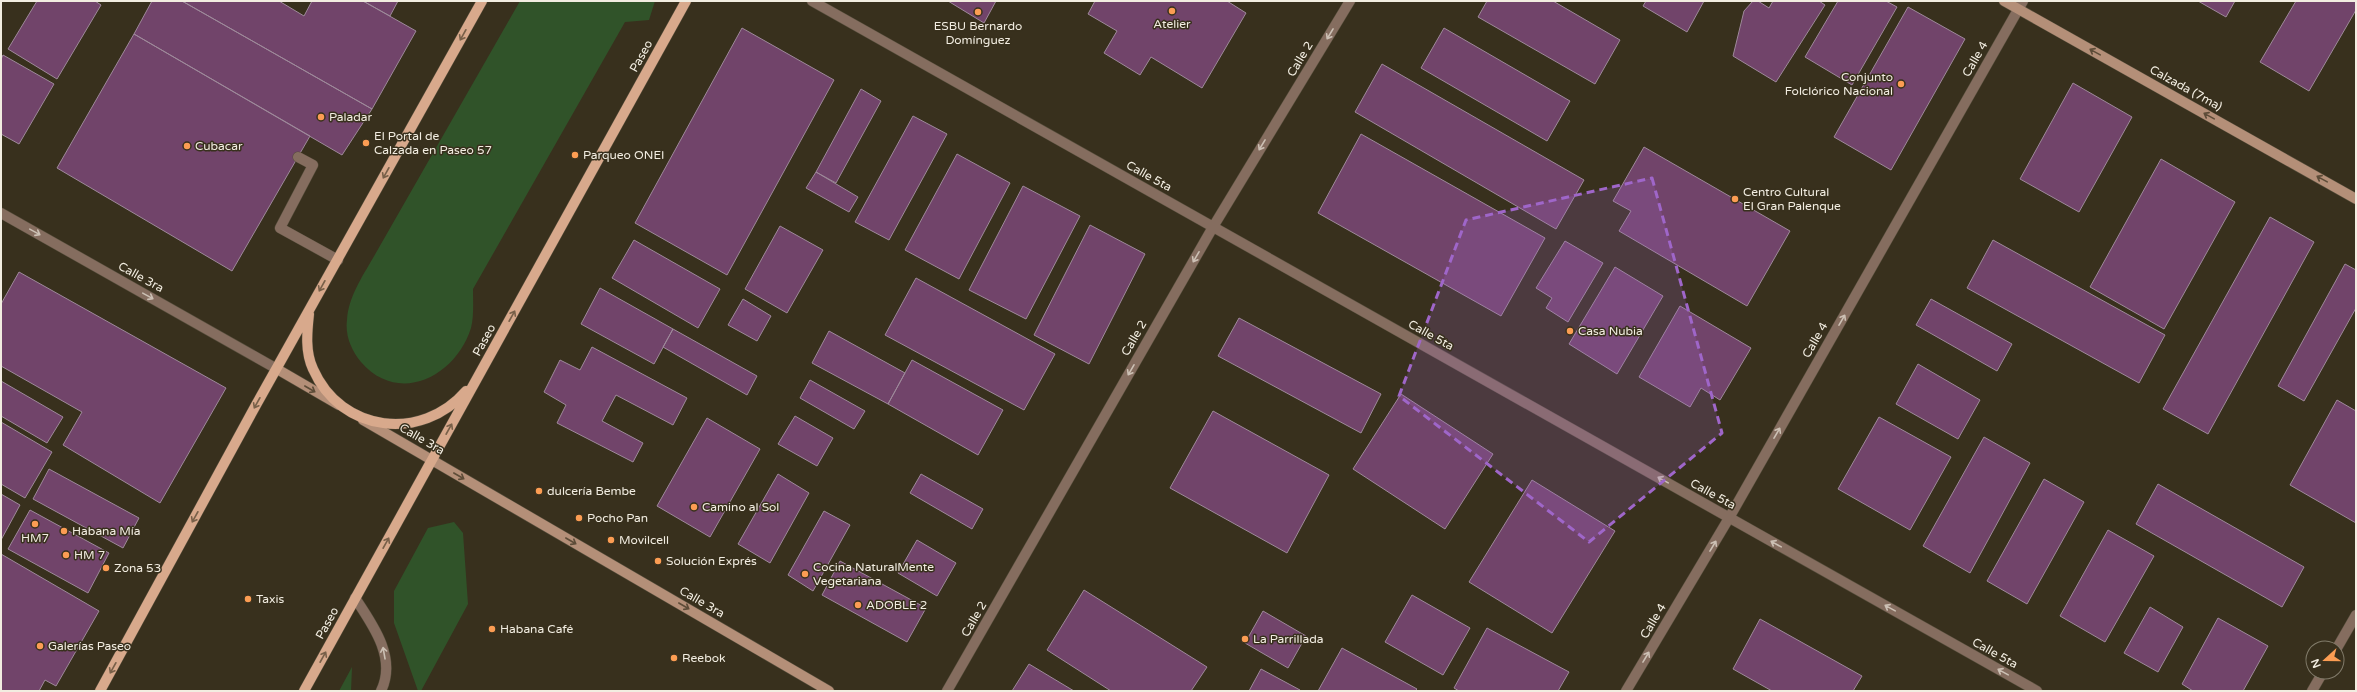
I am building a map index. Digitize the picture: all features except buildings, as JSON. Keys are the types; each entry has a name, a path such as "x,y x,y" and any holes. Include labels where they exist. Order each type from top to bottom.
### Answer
{"main road":[{"path":"100,691 309,310 482,1"},
{"path":"680,13 681,1"},
{"name":"Paseo","path":"304,691 686,1"},
{"name":"Calzada (7ma)","path":"2004,1 2021,5 2356,199"},
{"path":"309,310 306,340 313,368 328,393 350,412 377,423 406,425 434,417 458,400 478,376"},
{"name":"Calle 3ra","path":"277,369 829,691"}],"street":[{"name":"Calle 5ta","path":"812,1 2037,691"},
{"name":"Calle 2","path":"947,691 1213,227 1350,1"},
{"name":"Calle 4","path":"1626,691 1729,518 2021,5"},
{"path":"298,157 313,165 280,228 338,260"},
{"name":"Calle 3ra","path":"1,213 277,369"},
{"path":"356,598 371,621 384,648 386,670 381,691"},
{"path":"2342,640 2356,615"},
{"path":"2312,691 2318,680"}],"highlighted area":[{"path":"1652,178 1722,433 1589,542 1399,396 1466,220"}],"green space":[{"path":"520,1 655,1 649,20 625,22 473,289 472,324 464,345 453,360 440,371 425,380 409,383 392,382 376,375 361,362 354,352 347,331 347,320 350,304 364,273"},
{"path":"454,522 463,533 468,604 421,691 418,691 394,623 394,591 428,528"},
{"path":"352,667 351,691 339,691"}],"place":[{"name":"Atelier","path":"1172,11"},
{"name":"ESBU Bernardo Domínguez","path":"978,12"},
{"name":"Conjunto Folclórico Nacional","path":"1901,84"},
{"name":"Paladar","path":"321,117"},
{"name":"El Portal de Calzada en Paseo 57","path":"366,143"},
{"name":"Cubacar","path":"187,146"},
{"name":"Parqueo ONEI","path":"575,155"},
{"name":"Centro Cultural El Gran Palenque","path":"1735,199"},
{"name":"Casa Nubia","path":"1570,331"},
{"name":"dulcería Bembe","path":"539,491"},
{"name":"Camino al Sol","path":"694,507"},
{"name":"Pocho Pan","path":"579,518"},
{"name":"HM7","path":"35,524"},
{"name":"Habana Mía","path":"64,531"},
{"name":"Movilcell","path":"611,540"},
{"name":"HM 7","path":"66,555"},
{"name":"Solución Exprés","path":"658,561"},
{"name":"Zona 53","path":"106,568"},
{"name":"Cocina NaturalMente Vegetariana","path":"805,574"},
{"name":"Taxis","path":"248,599"},
{"name":"ADOBLE 2","path":"858,605"},
{"name":"Habana Café","path":"492,629"},
{"name":"La Parrillada","path":"1245,639"},
{"name":"Galerías Paseo","path":"40,646"},
{"name":"Reebok","path":"674,658"}]}
